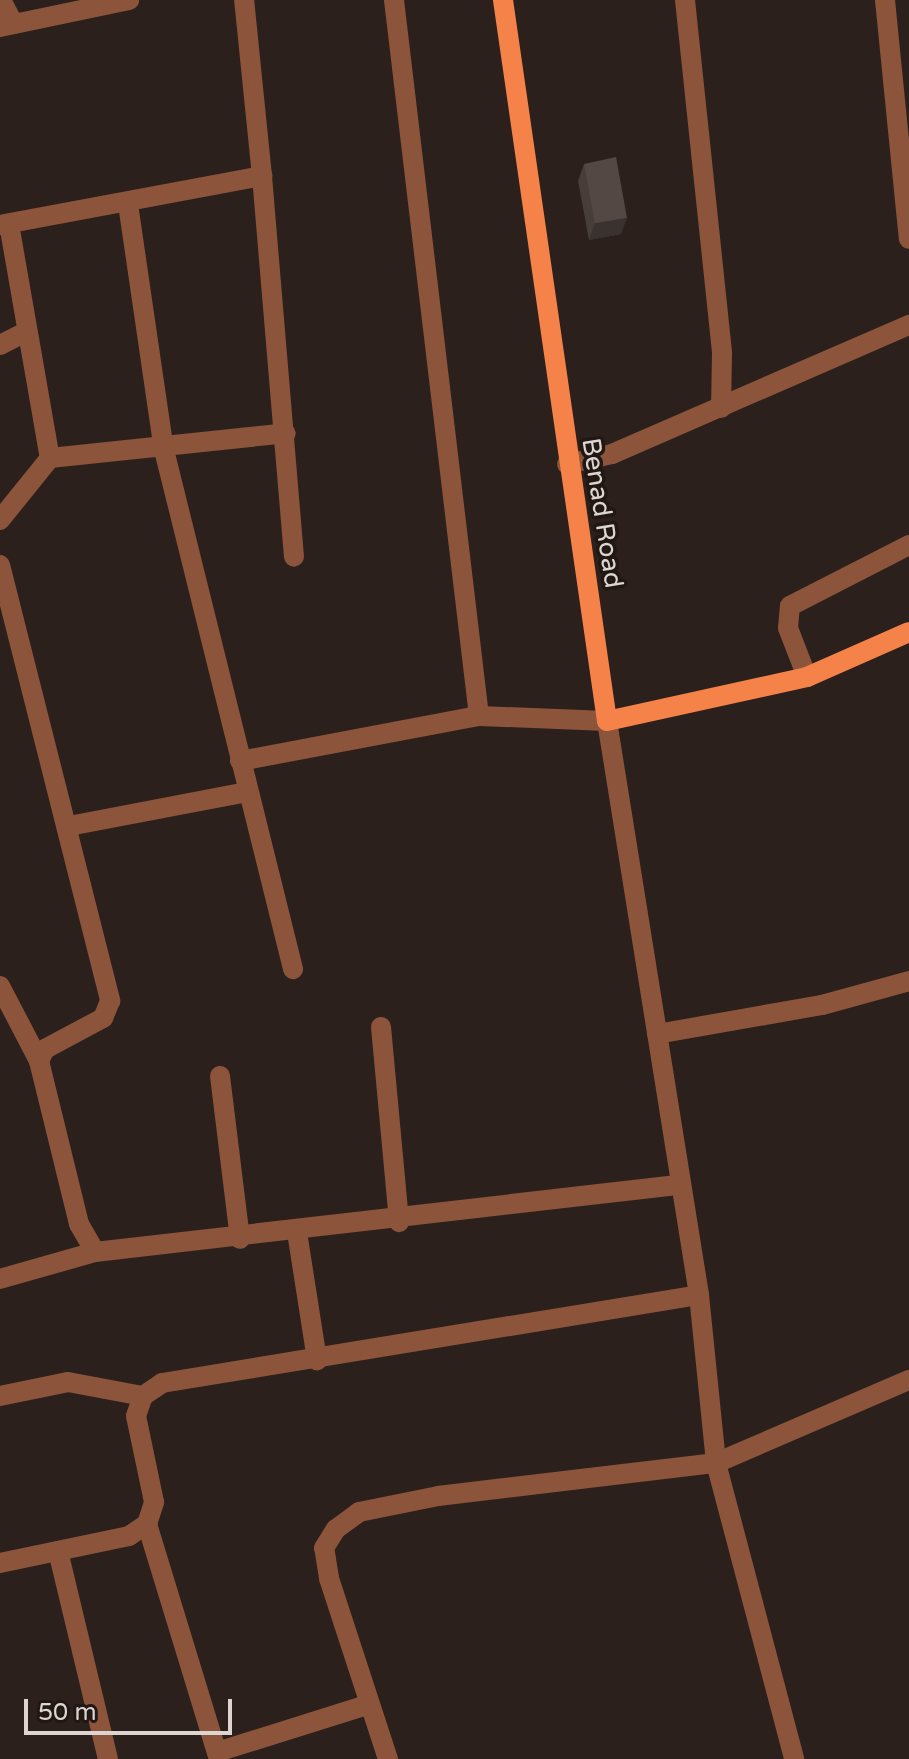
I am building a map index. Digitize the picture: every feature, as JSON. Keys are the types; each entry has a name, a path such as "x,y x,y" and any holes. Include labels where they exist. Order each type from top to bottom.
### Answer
{"main road":[{"name":"Benad Road","path":"503,0 567,464 607,721"},
{"path":"607,721 807,677 909,632"}],"street":[{"path":"1,0 7,26 129,0"},
{"path":"244,0 286,433 294,557"},
{"path":"394,0 479,716"},
{"path":"685,0 722,353 721,408"},
{"path":"885,0 909,239"},
{"path":"50,458 5,225 128,204 262,176"},
{"path":"128,204 164,450 293,969"},
{"path":"567,464 612,454 909,325"},
{"path":"0,345 26,332"},
{"path":"0,520 50,458 164,450 286,433"},
{"path":"807,677 788,628 790,606 909,545"},
{"path":"0,565 69,826 110,1001 90,1029 45,1049 39,1061"},
{"path":"240,761 479,716 607,721 657,1034 677,1185 699,1295 716,1463 794,1759"},
{"path":"69,826 248,792"},
{"path":"657,1034 822,1005 909,981"},
{"path":"0,986 39,1061 79,1224 95,1252"},
{"path":"381,1027 399,1222"},
{"path":"220,1076 240,1239"},
{"path":"0,1279 95,1252 399,1222 677,1185"},
{"path":"297,1232 317,1360"},
{"path":"370,1704 218,1756 147,1524 154,1502 136,1416 143,1396 162,1383 699,1295"},
{"path":"388,1759 324,1548 359,1512 716,1463 909,1380"},
{"path":"0,1396 68,1382 143,1396"},
{"path":"0,1563 129,1536 147,1524"},
{"path":"58,1551 108,1759"}],"building":[{"path":"616,157 627,218 595,223 584,164"}]}
